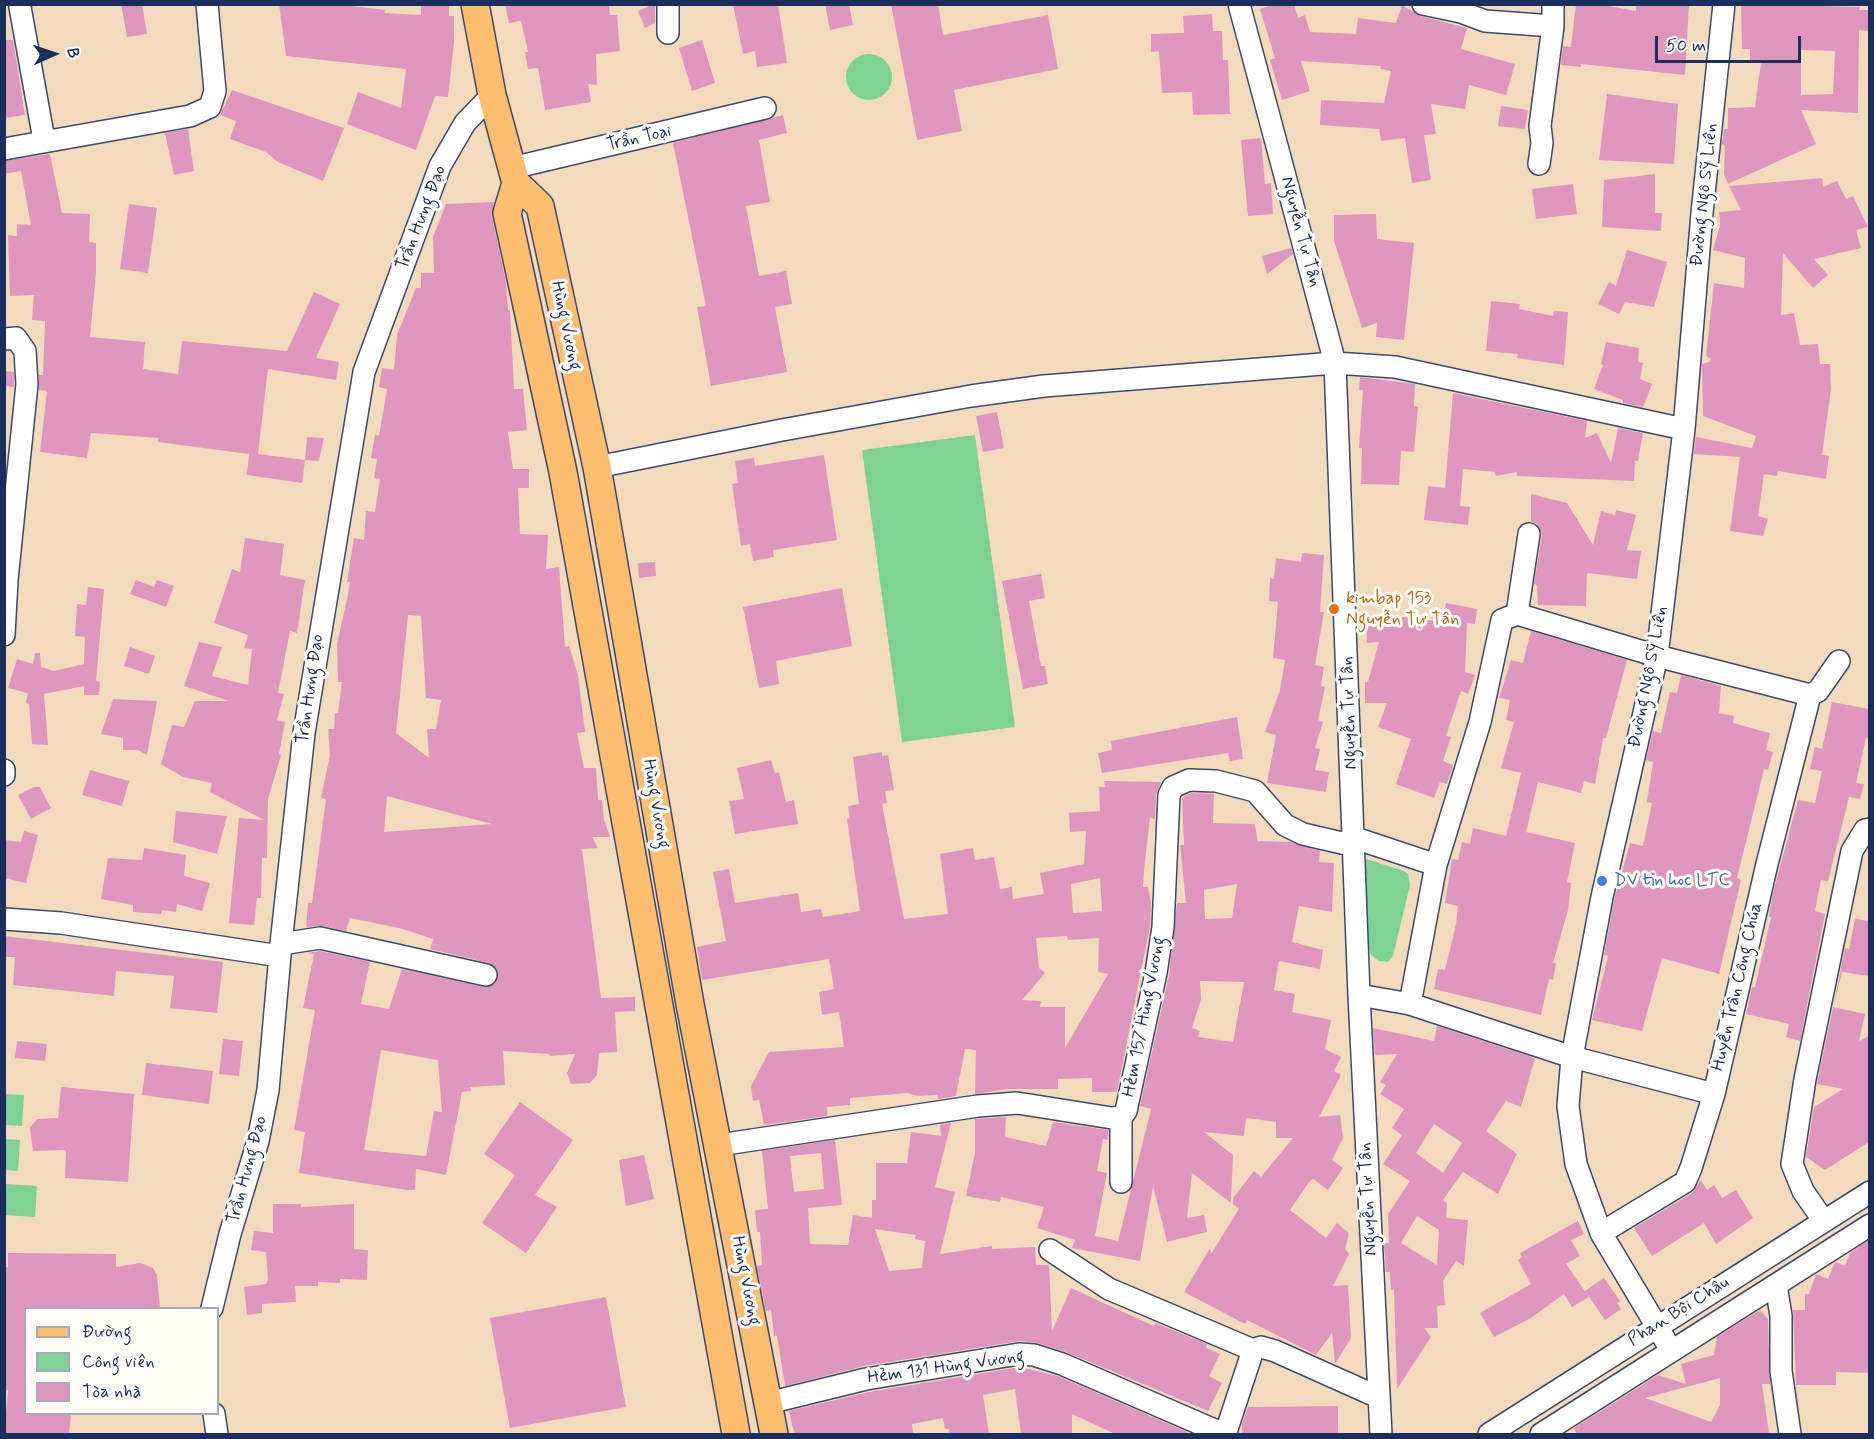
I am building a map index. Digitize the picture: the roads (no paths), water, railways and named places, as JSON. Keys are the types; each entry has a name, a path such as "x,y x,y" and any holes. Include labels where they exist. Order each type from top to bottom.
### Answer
{"main road":[{"path":"475,4 492,95 514,175"},
{"name":"Hùng Vương","path":"514,175 540,206 572,362 597,467 711,1113 774,1434"},
{"name":"Hùng Vương","path":"514,175 507,213 563,472 736,1434"},
{"path":"540,366 572,362"},
{"path":"679,1118 711,1113"}],"street":[{"path":"4,148 190,116 210,107 215,91 207,4"},
{"path":"668,4 668,33"},
{"name":"Nguyễn Tự Tân","path":"1239,4 1335,363 1359,994 1378,1397 1382,1434"},
{"path":"1423,4 1461,12 1485,21 1553,26"},
{"path":"1539,164 1542,143 1540,126 1553,26 1553,4"},
{"name":"Đường Ngô Sỹ Liên","path":"1671,1350 1601,1233 1576,1164 1568,1106 1572,1057 1602,897 1657,656 1684,429 1702,213 1724,4"},
{"path":"18,7 44,140"},
{"name":"Trần Hưng Đạo","path":"212,1307 230,1234 258,1141 268,1090 280,950 304,732 364,372 440,166 465,123 492,95"},
{"name":"Trần Toại","path":"514,175 765,108"},
{"path":"4,339 16,338 25,351 27,384 7,580 4,635"},
{"path":"597,467 782,429 1044,386 1335,363 1395,367 1684,429"},
{"path":"1516,614 1529,534"},
{"path":"1410,1004 1436,866 1480,722 1502,620 1516,614 1657,656 1810,695 1818,691 1839,660"},
{"name":"Huyền Trân Công Chúa","path":"1601,1233 1685,1182 1714,1094 1767,864 1810,695"},
{"name":"Hẻm 157 Hùng Vương","path":"719,1145 1017,1102 1112,1118 1121,1117 1126,1111 1156,973 1163,927 1169,795 1173,787 1189,780 1216,781 1255,791 1285,825 1303,834 1355,842"},
{"path":"1823,1220 1803,1191 1792,1164 1805,1079 1852,851 1865,830 1869,829"},
{"path":"1355,842 1436,866"},
{"path":"4,918 61,922 280,950 320,938 486,975"},
{"path":"1359,994 1410,1004 1572,1057 1714,1094"},
{"path":"1121,1117 1121,1182"},
{"name":"Phan Bội Châu","path":"1489,1434 1655,1326 1869,1192"},
{"name":"Phan Bội Châu","path":"1541,1434 1869,1225"},
{"path":"1050,1250 1109,1289 1254,1350 1261,1347 1275,1351 1378,1397"},
{"path":"1776,1285 1780,1316 1781,1371 1790,1434"},
{"name":"Hẻm 131 Hùng Vương","path":"768,1403 866,1379 1019,1354 1034,1355 1062,1364 1219,1432 1227,1429 1254,1350"},
{"path":"214,1415 217,1434"}],"place":[{"name":"kimbap 153 Nguyễn Tự Tân","path":"1334,609"},
{"name":"DV tin hoc LTC","path":"1602,881"}]}
